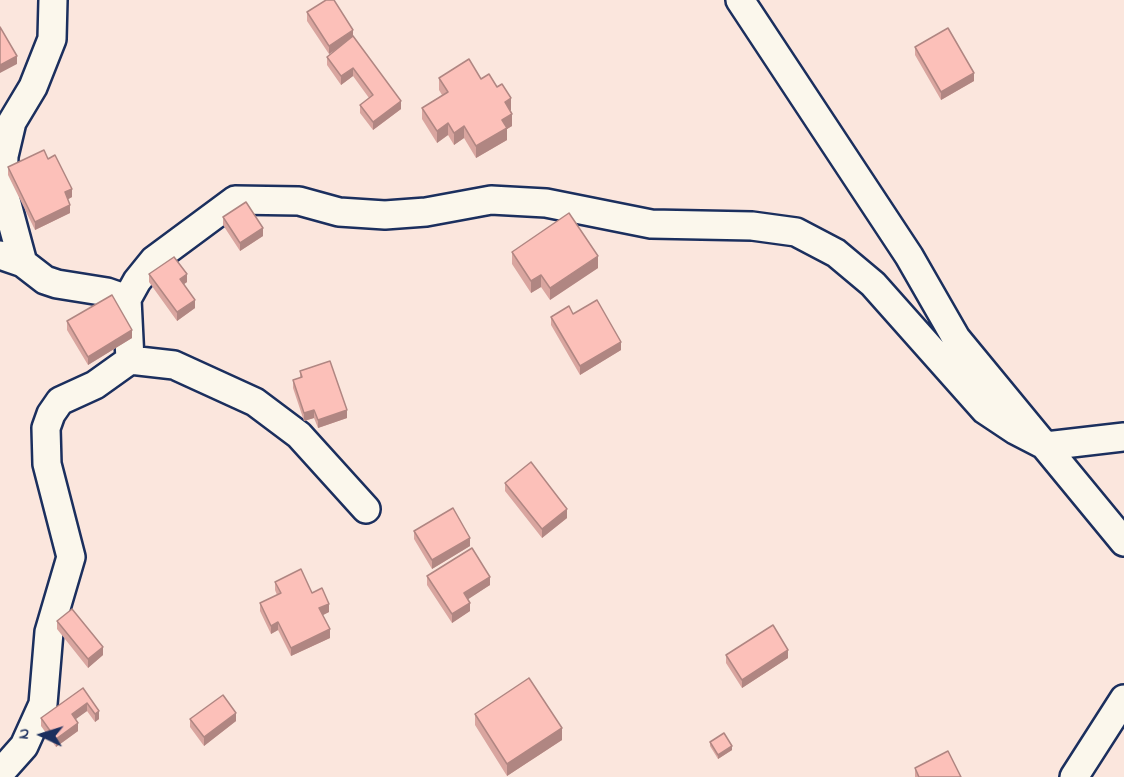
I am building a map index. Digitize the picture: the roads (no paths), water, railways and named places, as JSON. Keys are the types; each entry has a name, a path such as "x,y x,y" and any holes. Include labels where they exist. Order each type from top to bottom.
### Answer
{"street":[{"path":"53,0 52,39 33,87 12,122 4,156 3,189 12,259 57,285 107,292 127,299"},
{"path":"741,0 909,256 956,338 1124,542"},
{"path":"130,360 127,299 154,260 235,200 299,201 339,212 385,215 426,212 490,200 546,203 651,224 752,226 796,232 836,253 873,284 985,410 1015,430 1046,446 1124,436"},
{"path":"0,773 24,746 43,704 49,632 71,557 47,464 48,421 60,401 95,385 130,360 174,365 255,402 299,435 366,510"},
{"path":"1074,777 1124,699"}]}
